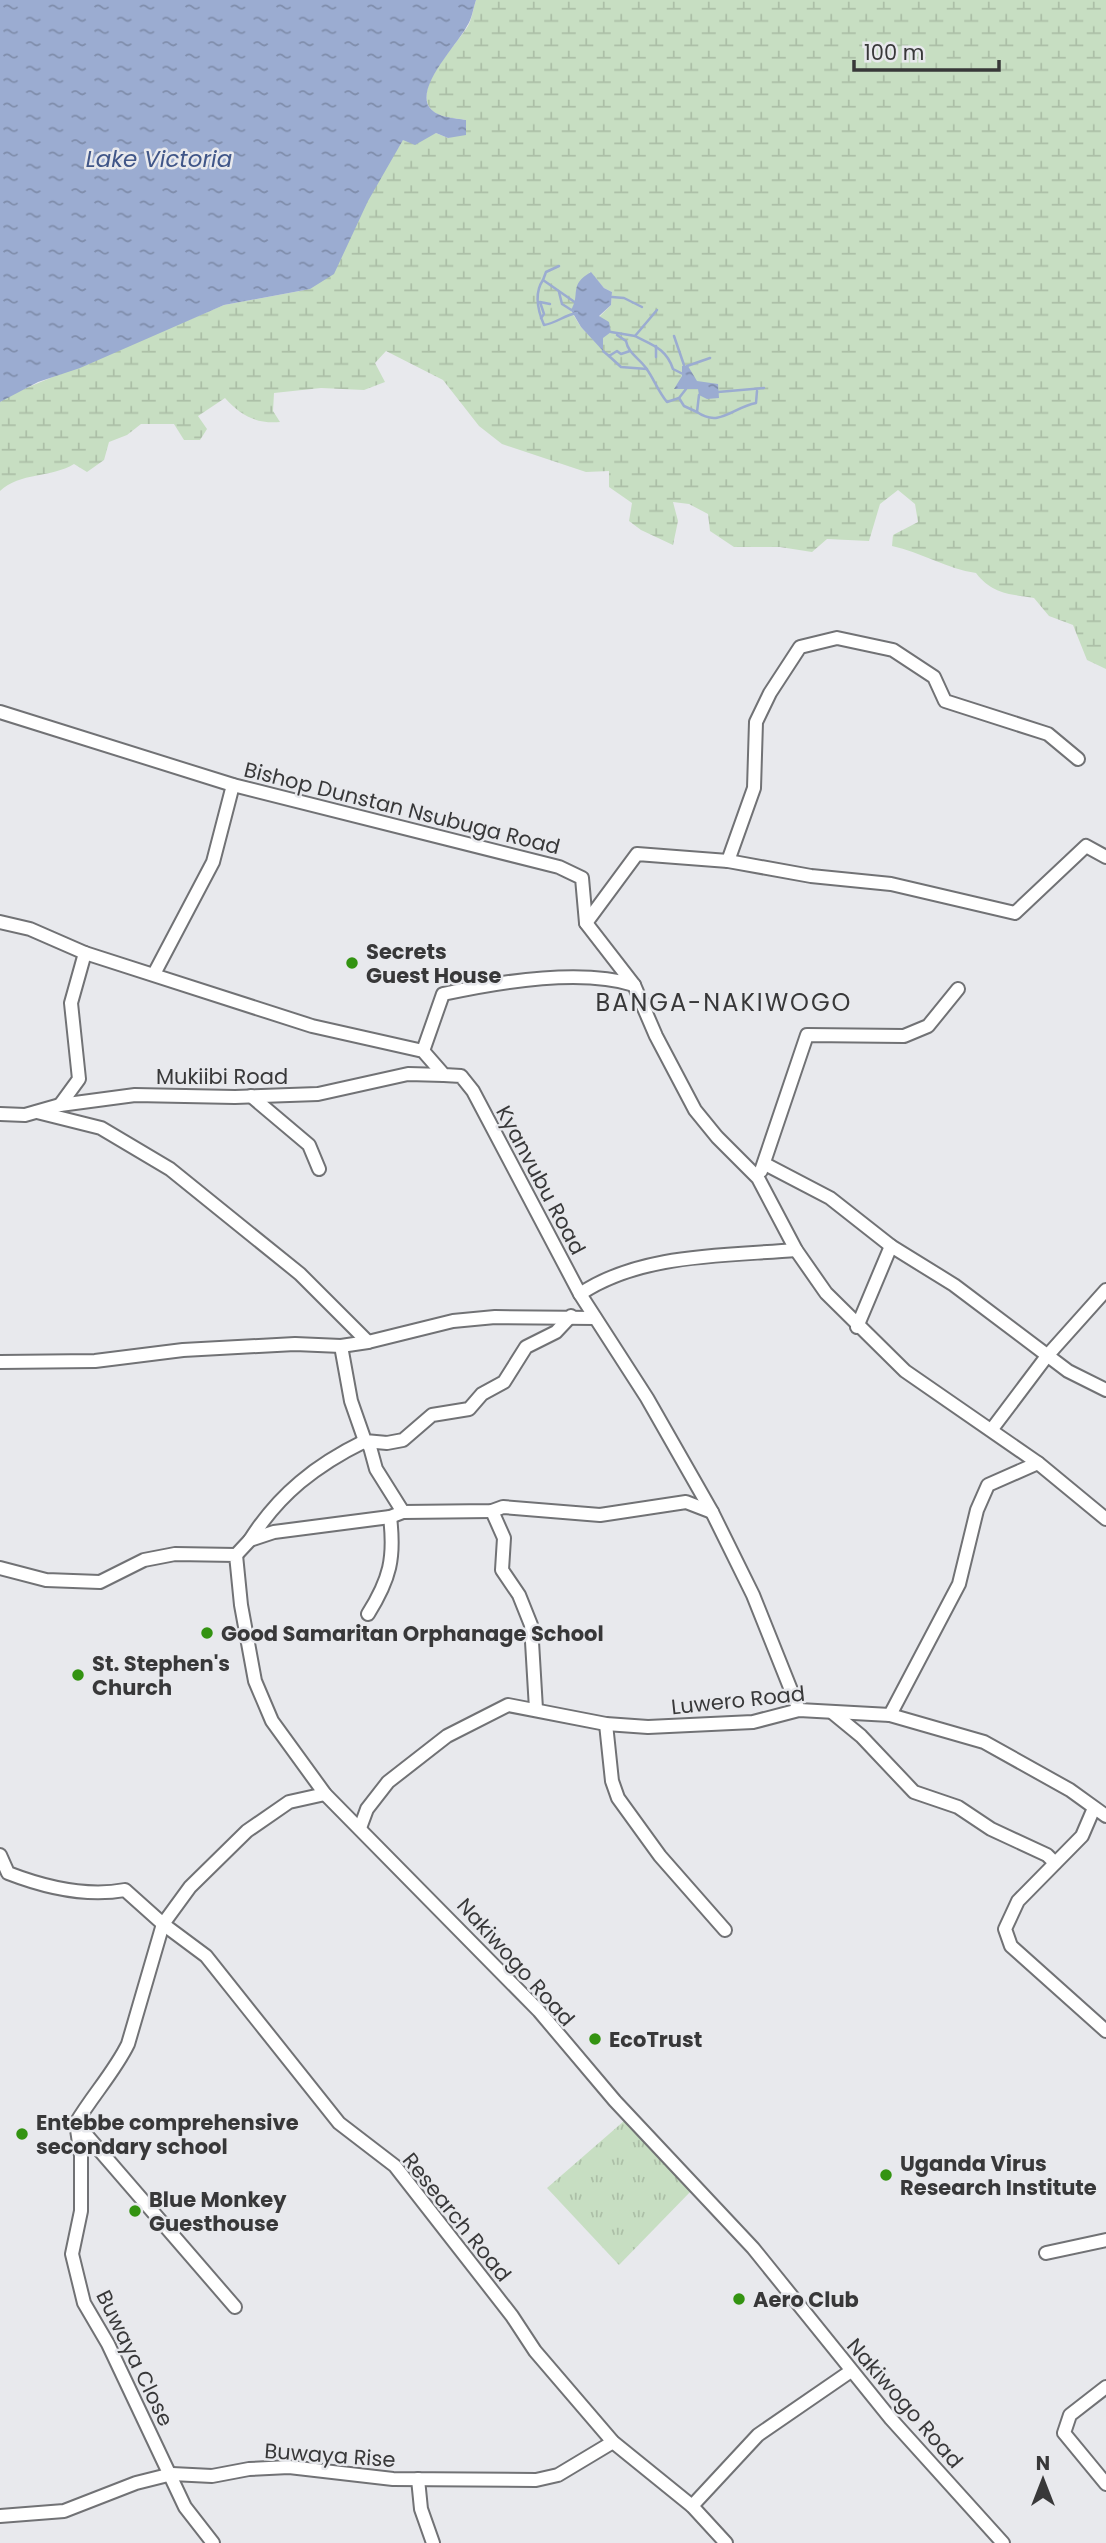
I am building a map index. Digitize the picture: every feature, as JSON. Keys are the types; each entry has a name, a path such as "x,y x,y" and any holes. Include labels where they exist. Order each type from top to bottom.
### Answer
{"street":[{"path":"728,861 754,788 756,722 770,693 800,647 836,638 893,650 934,677 946,701 1048,734 1078,759"},
{"name":"Bishop Dunstan Nsubuga Road","path":"0,712 233,785 571,872 582,878 586,923"},
{"path":"155,974 213,862 233,785"},
{"path":"1106,857 1086,846 1015,913 891,884 811,876 728,861 637,854 586,923 634,985 656,1036 695,1110 717,1137 758,1178 796,1250 826,1293 857,1327 905,1371 992,1429 1106,1519"},
{"path":"0,922 30,929 85,953 312,1026 423,1051 443,994 581,978 618,979 634,985"},
{"path":"60,1105 79,1079 71,1003 85,953"},
{"path":"758,1178 807,1035 904,1036 928,1026 958,989"},
{"name":"Kyanvubu Road","path":"423,1051 444,1075 461,1076 473,1091 580,1294 647,1398 712,1512 753,1595 799,1710"},
{"name":"Mukiibi Road","path":"0,1114 37,1112 60,1105 135,1095 318,1094 408,1074 444,1075"},
{"path":"251,1096 309,1145 319,1169"},
{"path":"37,1112 101,1128 170,1169 300,1274 368,1342"},
{"path":"765,1164 830,1198 891,1246 954,1285 1047,1356 1088,1383 1106,1390"},
{"path":"857,1327 891,1246"},
{"path":"580,1294 606,1278 677,1261 796,1250"},
{"path":"992,1429 1047,1356 1106,1290"},
{"path":"0,1568 46,1580 100,1582 154,1558 175,1554 236,1555 279,1500 332,1457 365,1441 387,1443 403,1440 432,1415 469,1409 482,1394 504,1382 526,1348 556,1332 571,1316"},
{"path":"0,1362 95,1361 183,1350 295,1344 341,1346 453,1321 571,1316 595,1318"},
{"path":"341,1346 351,1401 365,1441 370,1447 376,1469 403,1512"},
{"path":"890,1715 959,1584 977,1510 988,1485 1038,1463"},
{"path":"250,1540 274,1532 390,1517 403,1512 492,1511 503,1507 600,1515 686,1502 712,1512"},
{"path":"492,1511 504,1538 502,1570 519,1595 531,1625 536,1709"},
{"path":"369,1614 386,1585 390,1570 393,1544 390,1517"},
{"name":"Nakiwogo Road","path":"236,1555 241,1605 255,1681 272,1721 325,1794 538,2011 615,2101 753,2248 851,2371 1003,2543"},
{"name":"Luwero Road","path":"360,1828 367,1809 388,1782 447,1736 508,1705 606,1724 707,1726 753,1721 799,1710 890,1715 984,1742 1070,1790 1106,1816"},
{"path":"833,1713 861,1735 914,1792 958,1807 991,1829 1047,1855 1055,1863"},
{"path":"606,1724 612,1781 618,1798 660,1856 725,1930"},
{"path":"235,2307 76,2123 95,2090 120,2062 128,2044 163,1924 190,1887 247,1831 289,1802 325,1794"},
{"path":"1094,1808 1082,1836 1018,1901 1005,1929 1011,1946 1106,2031"},
{"name":"Research Road","path":"0,1854 8,1873 34,1884 80,1890 125,1890 163,1924 206,1955 339,2123 395,2166 535,2351 613,2442 692,2506 726,2543"},
{"name":"Buwaya Close","path":"76,2123 82,2156 81,2211 72,2254 84,2303 172,2474 185,2507 213,2543"},
{"path":"1046,2253 1106,2240"},
{"path":"692,2506 758,2435 851,2371"},
{"path":"1106,2387 1070,2415 1063,2433 1106,2484"},
{"name":"Buwaya Rise","path":"0,2516 64,2511 136,2483 172,2474 212,2476 249,2469 289,2467 418,2479 536,2480 558,2475 613,2442"},
{"path":"418,2479 421,2509 433,2543"}],"green space":[{"path":"476,0 1106,0 1106,669 1087,660 1073,625 1049,616 1034,598 1002,592 988,585 976,573 892,546 893,535 918,522 915,504 898,490 880,504 869,541 827,539 812,552 780,547 734,547 710,531 708,514 689,504 673,502 678,521 673,545 641,530 629,521 632,503 609,487 609,471 586,472 502,444 479,426 443,380 386,351 375,363 385,382 364,390 321,388 274,393 273,411 280,422 264,422 250,418 225,398 198,416 207,429 200,440 184,440 174,424 141,424 127,435 109,442 104,460 87,472 74,464 17,481 0,491 0,402 5,397 224,305 310,289 403,140 436,133 448,138 458,134 466,120 446,117 433,111 427,99 428,89 439,66 468,26","holes":["590,272 604,288 612,292 611,305 599,317 603,350 581,327 571,311"]},
{"path":"624,2121 693,2189 619,2265 547,2188"}],"water":[{"name":"Lake Victoria","path":"0,0 476,0 469,23 432,78 427,99 430,108 437,114 466,120 466,135 448,138 436,133 415,145 403,140 368,201 334,274 310,289 224,305 80,368 38,382 0,402"},
{"path":"591,272 604,288 612,292 611,305 599,316 609,322 611,332 603,338 603,351 581,327 571,310 577,286"},
{"path":"682,366 688,366 697,381 718,384 719,398 707,399 699,395 698,389 674,389 682,376"}],"waterway":[{"path":"559,266 546,272 543,280 576,303"},
{"path":"543,280 538,302 544,325 577,313"},
{"path":"559,292 562,304 573,311"},
{"path":"612,297 624,298 642,307"},
{"path":"541,318 544,314 540,302 550,304"},
{"path":"611,332 635,336 657,310"},
{"path":"617,335 626,341 667,402 679,398 686,389"},
{"path":"635,336 658,348 673,369 683,374"},
{"path":"674,336 685,368"},
{"path":"656,346 656,357"},
{"path":"603,351 609,356 617,351 621,354 630,351"},
{"path":"609,356 621,367 647,369"},
{"path":"687,366 710,358"},
{"path":"718,392 764,388"},
{"path":"699,395 697,412 713,418 756,403 757,391"},
{"path":"679,398 684,406 697,412"}],"place":[{"name":"Secrets Guest House","path":"352,963"},
{"name":"Good Samaritan Orphanage School","path":"207,1633"},
{"name":"St. Stephen's Church","path":"78,1675"},
{"name":"EcoTrust","path":"595,2039"},
{"name":"Entebbe comprehensive secondary school","path":"22,2134"},
{"name":"Uganda Virus Research Institute","path":"886,2175"},
{"name":"Blue Monkey Guesthouse","path":"135,2211"},
{"name":"Aero Club","path":"739,2299"}],"district":[{"name":"BANGA-NAKIWOGO","path":"724,1002"}]}
